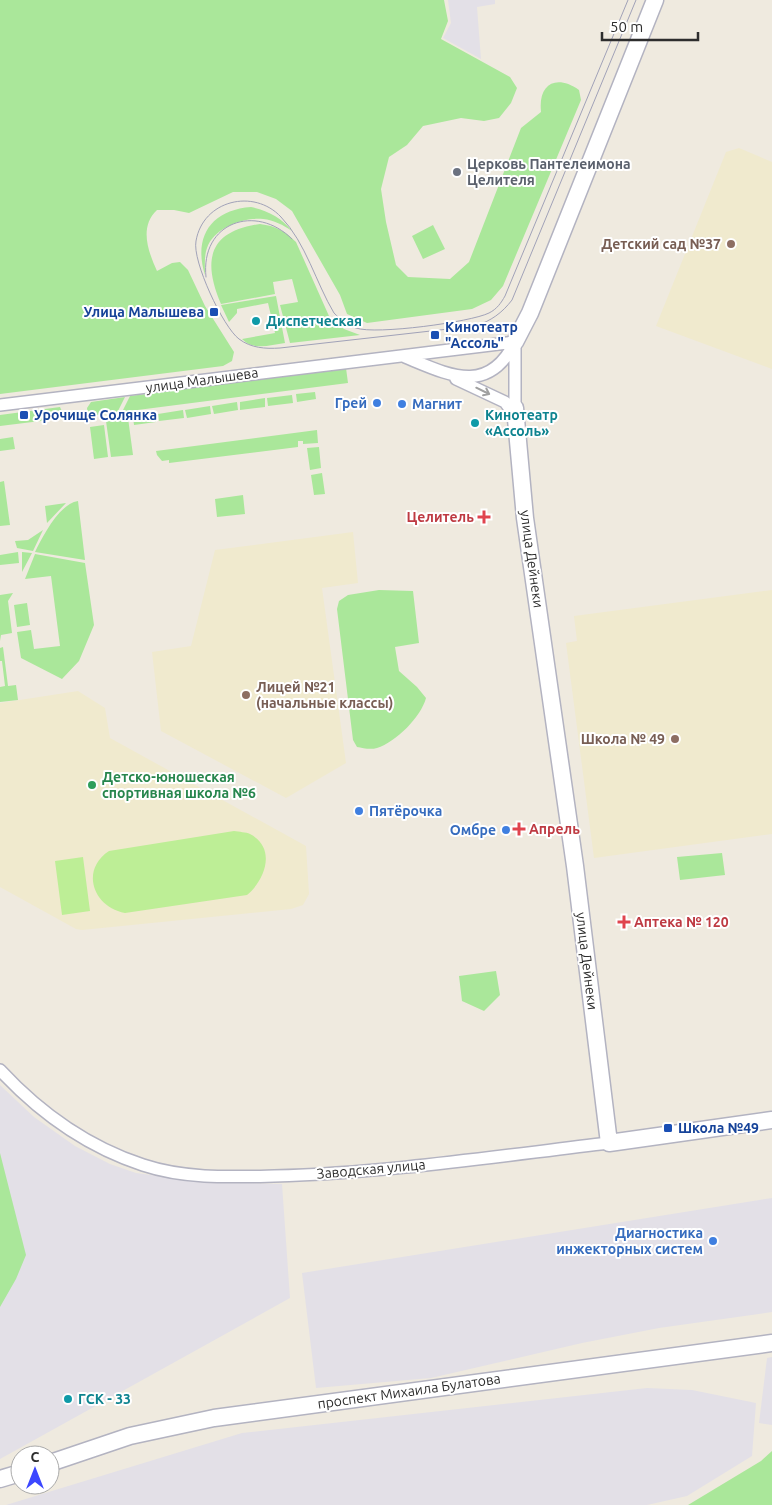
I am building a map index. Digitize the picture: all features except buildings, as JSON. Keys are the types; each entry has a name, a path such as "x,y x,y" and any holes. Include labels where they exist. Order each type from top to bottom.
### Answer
{"street":[{"name":"улица Дейнеки","path":"609,1143 575,866 525,518 516,413 514,342 530,313 656,0"},
{"name":"улица Малышева","path":"0,405 514,342"},
{"name":"улица Малышева","path":"404,356 460,378 478,376 494,370 507,358 514,342"},
{"path":"443,372 506,402 516,413"},
{"name":"Заводская улица","path":"0,1070 15,1086 51,1117 86,1140 123,1158 171,1172 241,1177 347,1173 609,1143 772,1120"},
{"name":"проспект Михаила Булатова","path":"60,1460 130,1436 214,1418 772,1343"}],"shaded area":[{"path":"448,0 495,0 495,4 477,7 481,59 443,38 451,23"},
{"name":"Детский сад №37","path":"739,148 772,162 772,369 656,326 726,152"},
{"name":"Лицей №21 (начальные классы)","path":"353,532 358,583 322,588 346,763 286,798 161,731 152,652 191,646 215,550"},
{"name":"Школа № 49","path":"772,590 772,834 594,858 566,643 577,641 574,616"},
{"path":"78,691 105,708 110,738 306,846 309,894 303,905 291,909 82,930 76,929 0,887 0,703"},
{"path":"0,1085 34,1117 75,1146 110,1164 136,1173 203,1182 282,1184 290,1298 25,1445 10,1445 10,1453 0,1459"},
{"path":"772,1198 772,1312 659,1328 582,1343 431,1378 316,1388 302,1273"},
{"path":"772,1357 772,1425 759,1423 767,1358"},
{"path":"647,1388 692,1390 756,1403 752,1456 687,1496 647,1505 6,1505 39,1495 60,1495 60,1489 242,1433"}],"green space":[{"path":"0,0 444,0 448,21 441,39 510,77 517,88 511,103 499,118 484,121 461,118 423,126 407,145 389,157 381,189 386,222 396,265 408,277 450,279 469,262 521,128 541,112 542,95 546,89 556,83 571,85 579,90 581,100 503,286 491,300 472,309 367,323 347,314 340,295 292,211 276,199 257,192 233,192 189,213 174,210 157,210 151,217 147,231 148,247 157,271 172,263 180,262 188,270 205,306 234,352 232,361 223,366 0,394"},
{"path":"251,207 274,215 292,231 271,220 263,219 247,220 230,225 216,235 207,248 205,275 202,249 208,228 225,214 237,209"},
{"path":"260,224 280,230 296,242 329,316 344,329 360,335 290,343 280,305 298,302 292,279 273,282 275,294 221,304 212,274 214,250 220,241 230,233"},
{"path":"433,225 445,249 423,259 412,236"},
{"path":"276,296 285,343 256,346 246,343 242,339 275,333 268,303 237,309 237,313 229,322 221,305"},
{"path":"346,368 348,383 122,412 130,396"},
{"path":"315,392 316,399 297,402 296,394"},
{"path":"292,395 293,403 268,406 267,398"},
{"path":"125,397 117,413 88,416 87,408 91,402"},
{"path":"265,398 265,407 240,410 240,402"},
{"path":"237,402 238,410 214,414 212,406"},
{"path":"210,406 211,414 187,418 185,410"},
{"path":"60,407 65,418 0,426 0,415"},
{"path":"183,410 184,418 159,421 158,414"},
{"path":"155,414 156,422 134,425 133,417"},
{"path":"128,418 133,455 111,457 106,421"},
{"path":"104,425 108,457 94,459 90,427"},
{"path":"317,430 318,443 303,444 303,441 298,441 298,447 169,463 169,460 162,461 156,451"},
{"path":"13,437 15,449 0,451 0,439"},
{"path":"319,447 321,468 310,470 307,448"},
{"path":"322,473 325,494 314,495 311,475"},
{"path":"4,481 10,525 0,526 0,482"},
{"path":"243,495 245,514 217,517 215,499"},
{"path":"78,501 85,560 35,552 58,514 71,503"},
{"path":"66,503 47,523 45,506"},
{"path":"43,530 33,551 17,548 15,541 28,540"},
{"path":"18,552 19,563 0,565 0,555"},
{"path":"22,552 32,553 22,572"},
{"path":"35,554 85,563 94,625 79,661 62,679 21,658 17,632 31,630 34,649 60,646 51,576 25,579"},
{"path":"379,590 413,591 419,643 395,647 399,671 426,698 419,713 400,735 384,745 369,749 357,747 353,740 337,609 339,601 348,595"},
{"path":"13,593 8,601 12,633 1,635 0,641 0,595"},
{"path":"27,603 30,625 17,627 14,605"},
{"path":"3,647 8,686 16,685 18,700 0,702 0,687 5,686 2,661 0,661 0,648"},
{"path":"234,831 248,833 258,840 266,855 263,873 247,895 125,913 105,903 98,896 94,887 93,877 95,868 100,859 109,851"},
{"path":"722,853 725,875 680,880 677,857"},
{"path":"83,857 90,911 62,915 55,861"},
{"path":"496,971 500,995 484,1011 462,1001 459,976"},
{"path":"0,1153 26,1255 16,1279 0,1307"},
{"path":"772,1451 772,1505 688,1505 761,1461"}],"tram line":[{"path":"628,0 505,296 494,310 479,317 444,324 383,330 367,330 353,327 334,313 304,251 290,227 270,208 244,201 231,203 219,208 208,216 201,227 196,241 196,250 204,278 217,308 232,332 239,339 253,346 280,348 475,326 486,322 500,313 512,300 636,0"},
{"path":"206,277 206,258 212,243 221,231 233,224 247,221 263,222 278,228 292,239"}],"place":[{"name":"Церковь Пантелеимона Целителя","path":"457,172"},
{"name":"Детский сад №37","path":"731,244"},
{"name":"Улица Малышева","path":"214,312"},
{"name":"Диспетческая","path":"256,321"},
{"name":"Кинотеатр \"Ассоль\"","path":"435,335"},
{"name":"Грей","path":"377,403"},
{"name":"Магнит","path":"402,404"},
{"name":"Урочище Солянка","path":"24,415"},
{"name":"Кинотеатр «Ассоль»","path":"475,423"},
{"name":"Целитель","path":"484,517"},
{"name":"Лицей №21 (начальные классы)","path":"246,695"},
{"name":"Школа № 49","path":"675,739"},
{"name":"Детско-юношеская спортивная школа №6","path":"92,785"},
{"name":"Пятёрочка","path":"359,811"},
{"name":"Апрель","path":"519,829"},
{"name":"Омбре","path":"506,830"},
{"name":"Аптека № 120","path":"624,922"},
{"name":"Школа №49","path":"668,1128"},
{"name":"Диагностика инжекторных систем","path":"713,1241"},
{"name":"ГСК - 33","path":"68,1399"}]}
